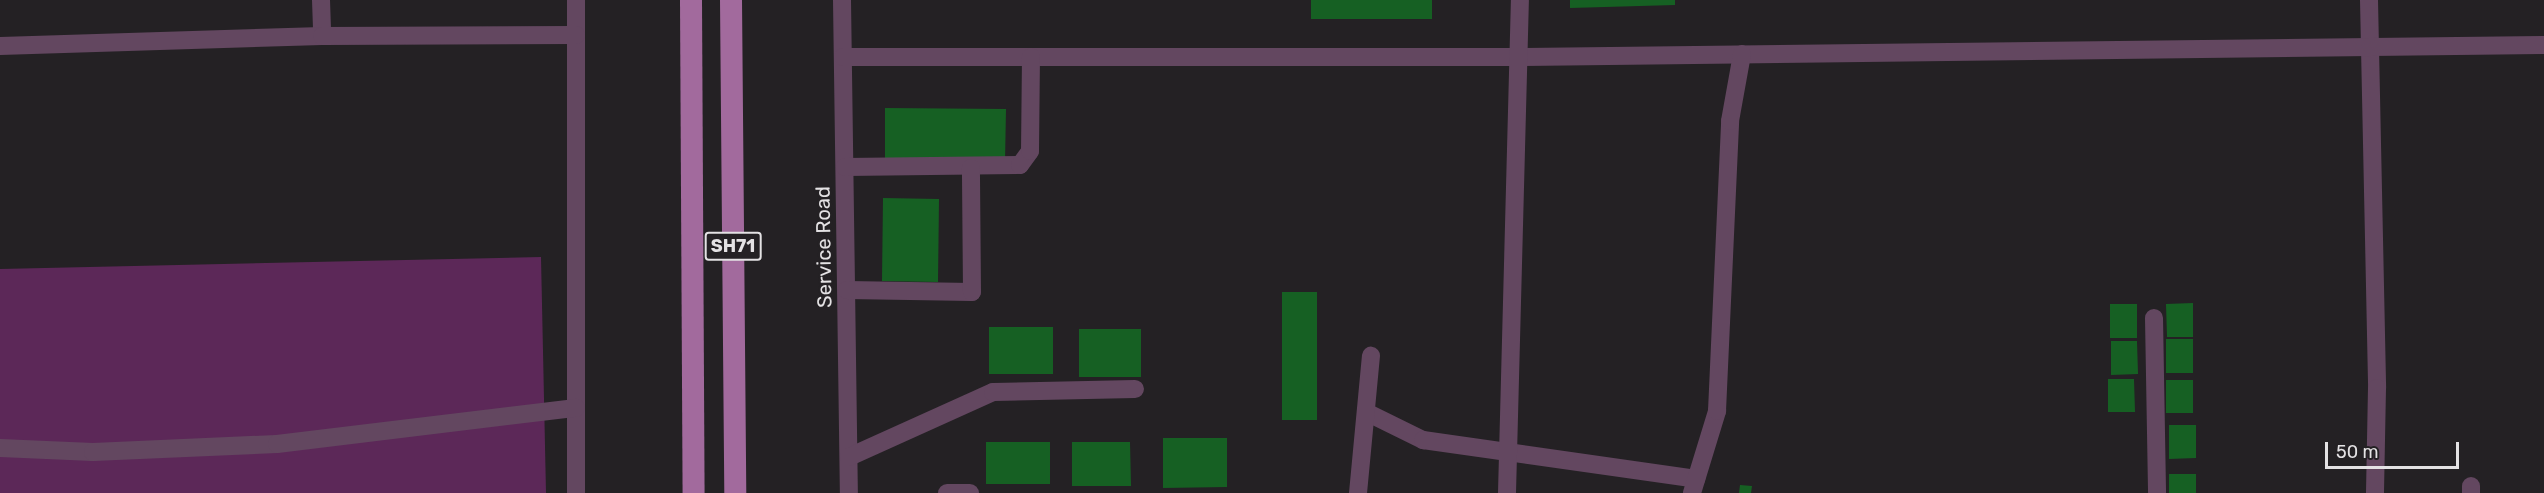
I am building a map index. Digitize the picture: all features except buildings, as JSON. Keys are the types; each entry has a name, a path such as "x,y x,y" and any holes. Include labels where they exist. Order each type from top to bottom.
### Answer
{"main road":[{"name":"SH71","path":"691,0 694,493"},
{"name":"SH71","path":"731,0 735,493"}],"street":[{"path":"321,0 322,36"},
{"path":"576,0 576,493"},
{"name":"Service Road","path":"842,0 849,493"},
{"path":"1507,493 1520,0"},
{"path":"2369,0 2377,387 2375,493"},
{"path":"0,46 322,36 576,35"},
{"path":"843,57 1520,57 2544,45"},
{"path":"1366,412 1423,440 1508,450 1694,486 1718,411 1730,121 1742,54"},
{"path":"845,167 1012,168 1026,159 1030,152 1031,57"},
{"path":"847,290 972,292 970,168"},
{"path":"2154,318 2157,493"},
{"path":"1358,493 1371,356"},
{"path":"849,457 993,392 1135,389"},
{"path":"0,448 93,452 277,444 576,408"},
{"path":"947,493 970,493"}],"shaded area":[{"path":"541,257 546,493 0,493 0,269"}]}
